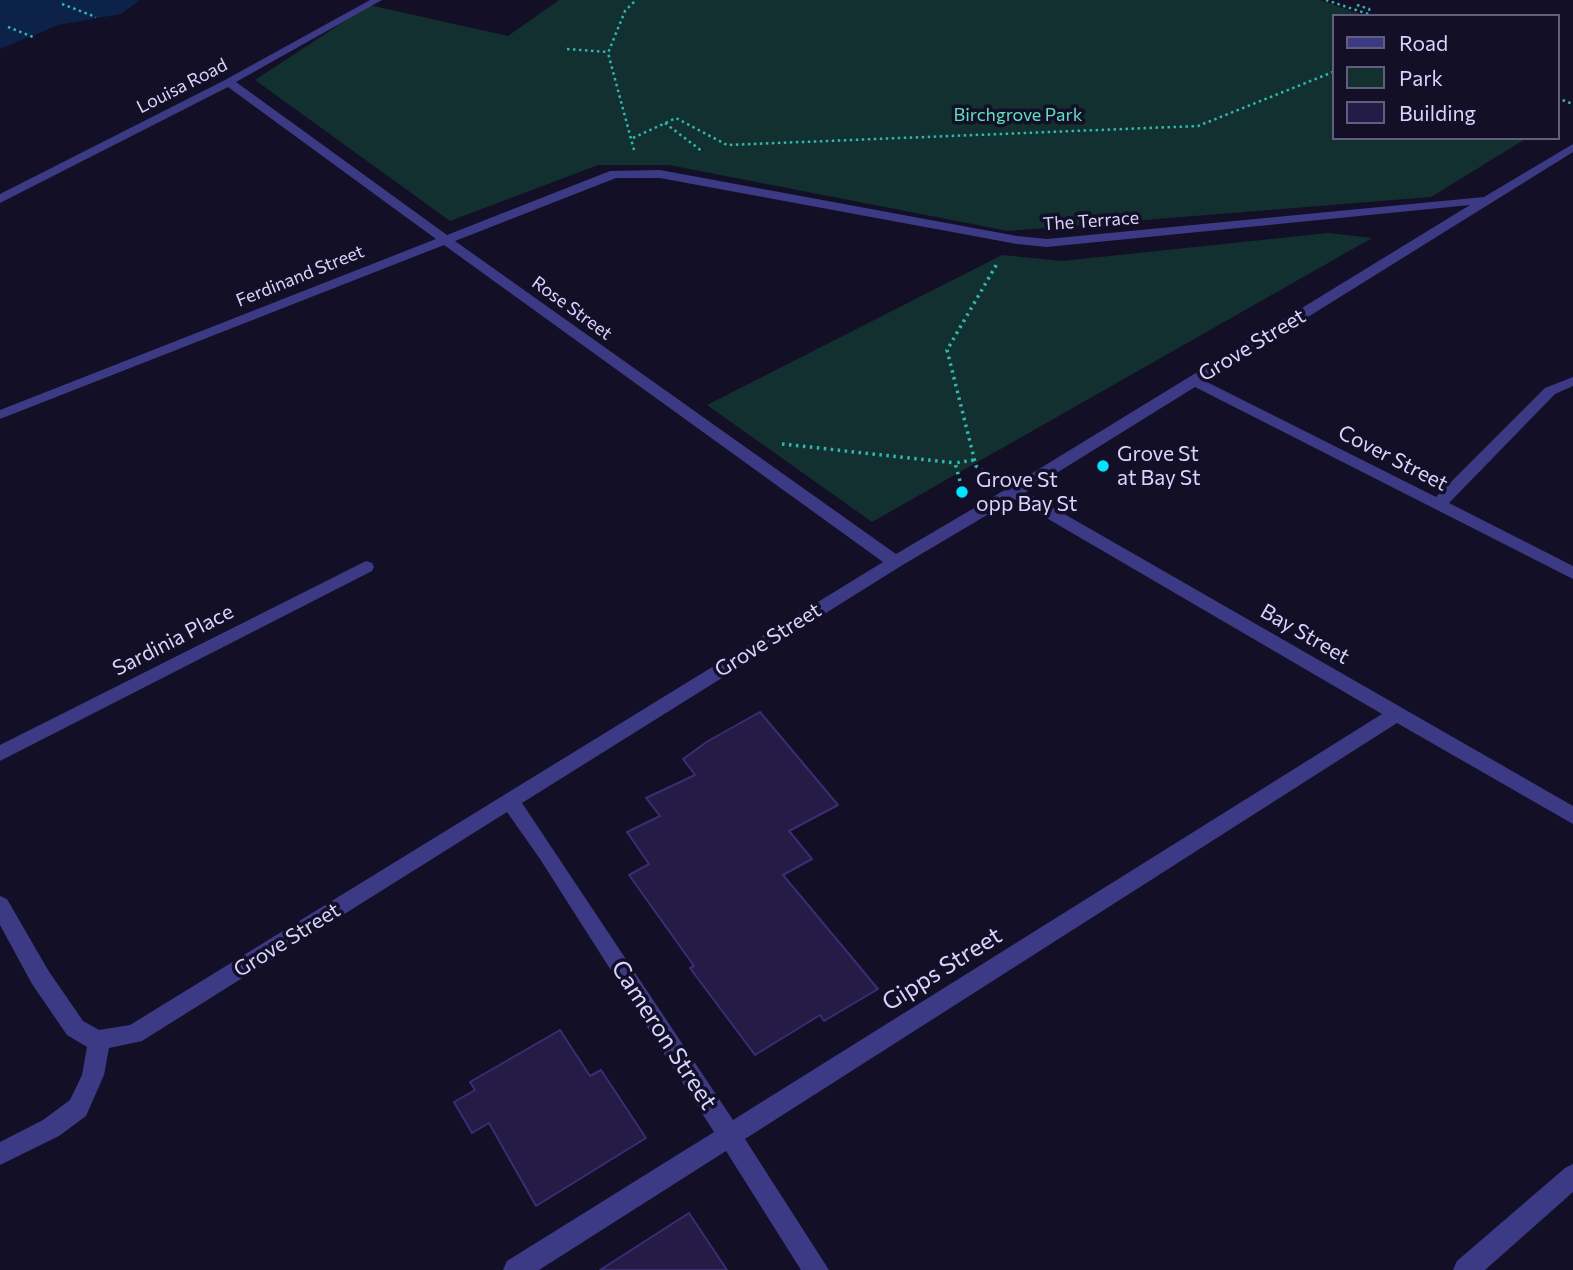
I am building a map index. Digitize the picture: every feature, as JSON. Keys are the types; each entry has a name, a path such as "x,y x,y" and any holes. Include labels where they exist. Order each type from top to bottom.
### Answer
{"street":[{"name":"Louisa Road","path":"0,199 229,82 377,0"},
{"name":"Rose Street","path":"229,82 645,386 895,562"},
{"name":"Grove Street","path":"99,1040 134,1034 150,1025 895,562 1014,492 1573,147"},
{"name":"The Terrace","path":"614,174 636,172 1017,240 1078,242 1490,200"},
{"name":"Ferdinand Street","path":"0,415 614,174"},
{"name":"Cover Street","path":"1194,381 1573,573"},
{"path":"1438,505 1550,391 1573,381"},
{"name":"Bay Street","path":"1014,492 1573,816"},
{"name":"Sardinia Place","path":"0,754 366,567"},
{"name":"Gipps Street","path":"516,1270 1397,714"},
{"name":"Cameron Street","path":"510,801 547,853 816,1270"},
{"path":"0,905 75,1028 87,1037 99,1040 93,1075 78,1108 51,1128 0,1154"},
{"path":"1466,1270 1573,1176"}],"path":[{"path":"636,0 625,11 608,52 633,138 636,172"},
{"path":"1326,0 1369,14"},
{"path":"62,4 96,17"},
{"path":"1357,5 1369,9 1372,14"},
{"path":"8,27 33,37"},
{"path":"567,49 608,52"},
{"path":"633,138 676,118 727,145 1198,126 1332,72"},
{"path":"665,123 703,152"},
{"path":"1014,492 976,466 947,350 1002,255 1017,240"},
{"path":"772,443 955,463 974,460"},
{"path":"955,463 960,481"}],"green space":[{"name":"Birchgrove Park","path":"559,0 1320,0 1360,14 1332,14 1332,140 1524,140 1431,197 1008,231 669,165 598,165 450,221 255,80 369,5 508,36"},
{"path":"1328,233 1372,238 872,522 707,405 1002,255 1062,261"}],"water":[{"path":"0,0 140,0 121,14 58,25 0,49"}],"building":[{"path":"760,712 838,805 789,831 812,859 783,875 878,989 824,1021 820,1015 755,1055 690,968 694,966 629,875 649,864 627,832 660,816 646,798 695,775 683,759 708,741"},
{"path":"560,1030 590,1076 601,1070 646,1138 536,1206 489,1123 472,1133 454,1102 475,1090 470,1082"},
{"path":"689,1213 727,1270 600,1270"}],"place":[{"name":"Grove St at Bay St","path":"1103,466"},
{"name":"Grove St opp Bay St","path":"962,492"}]}
